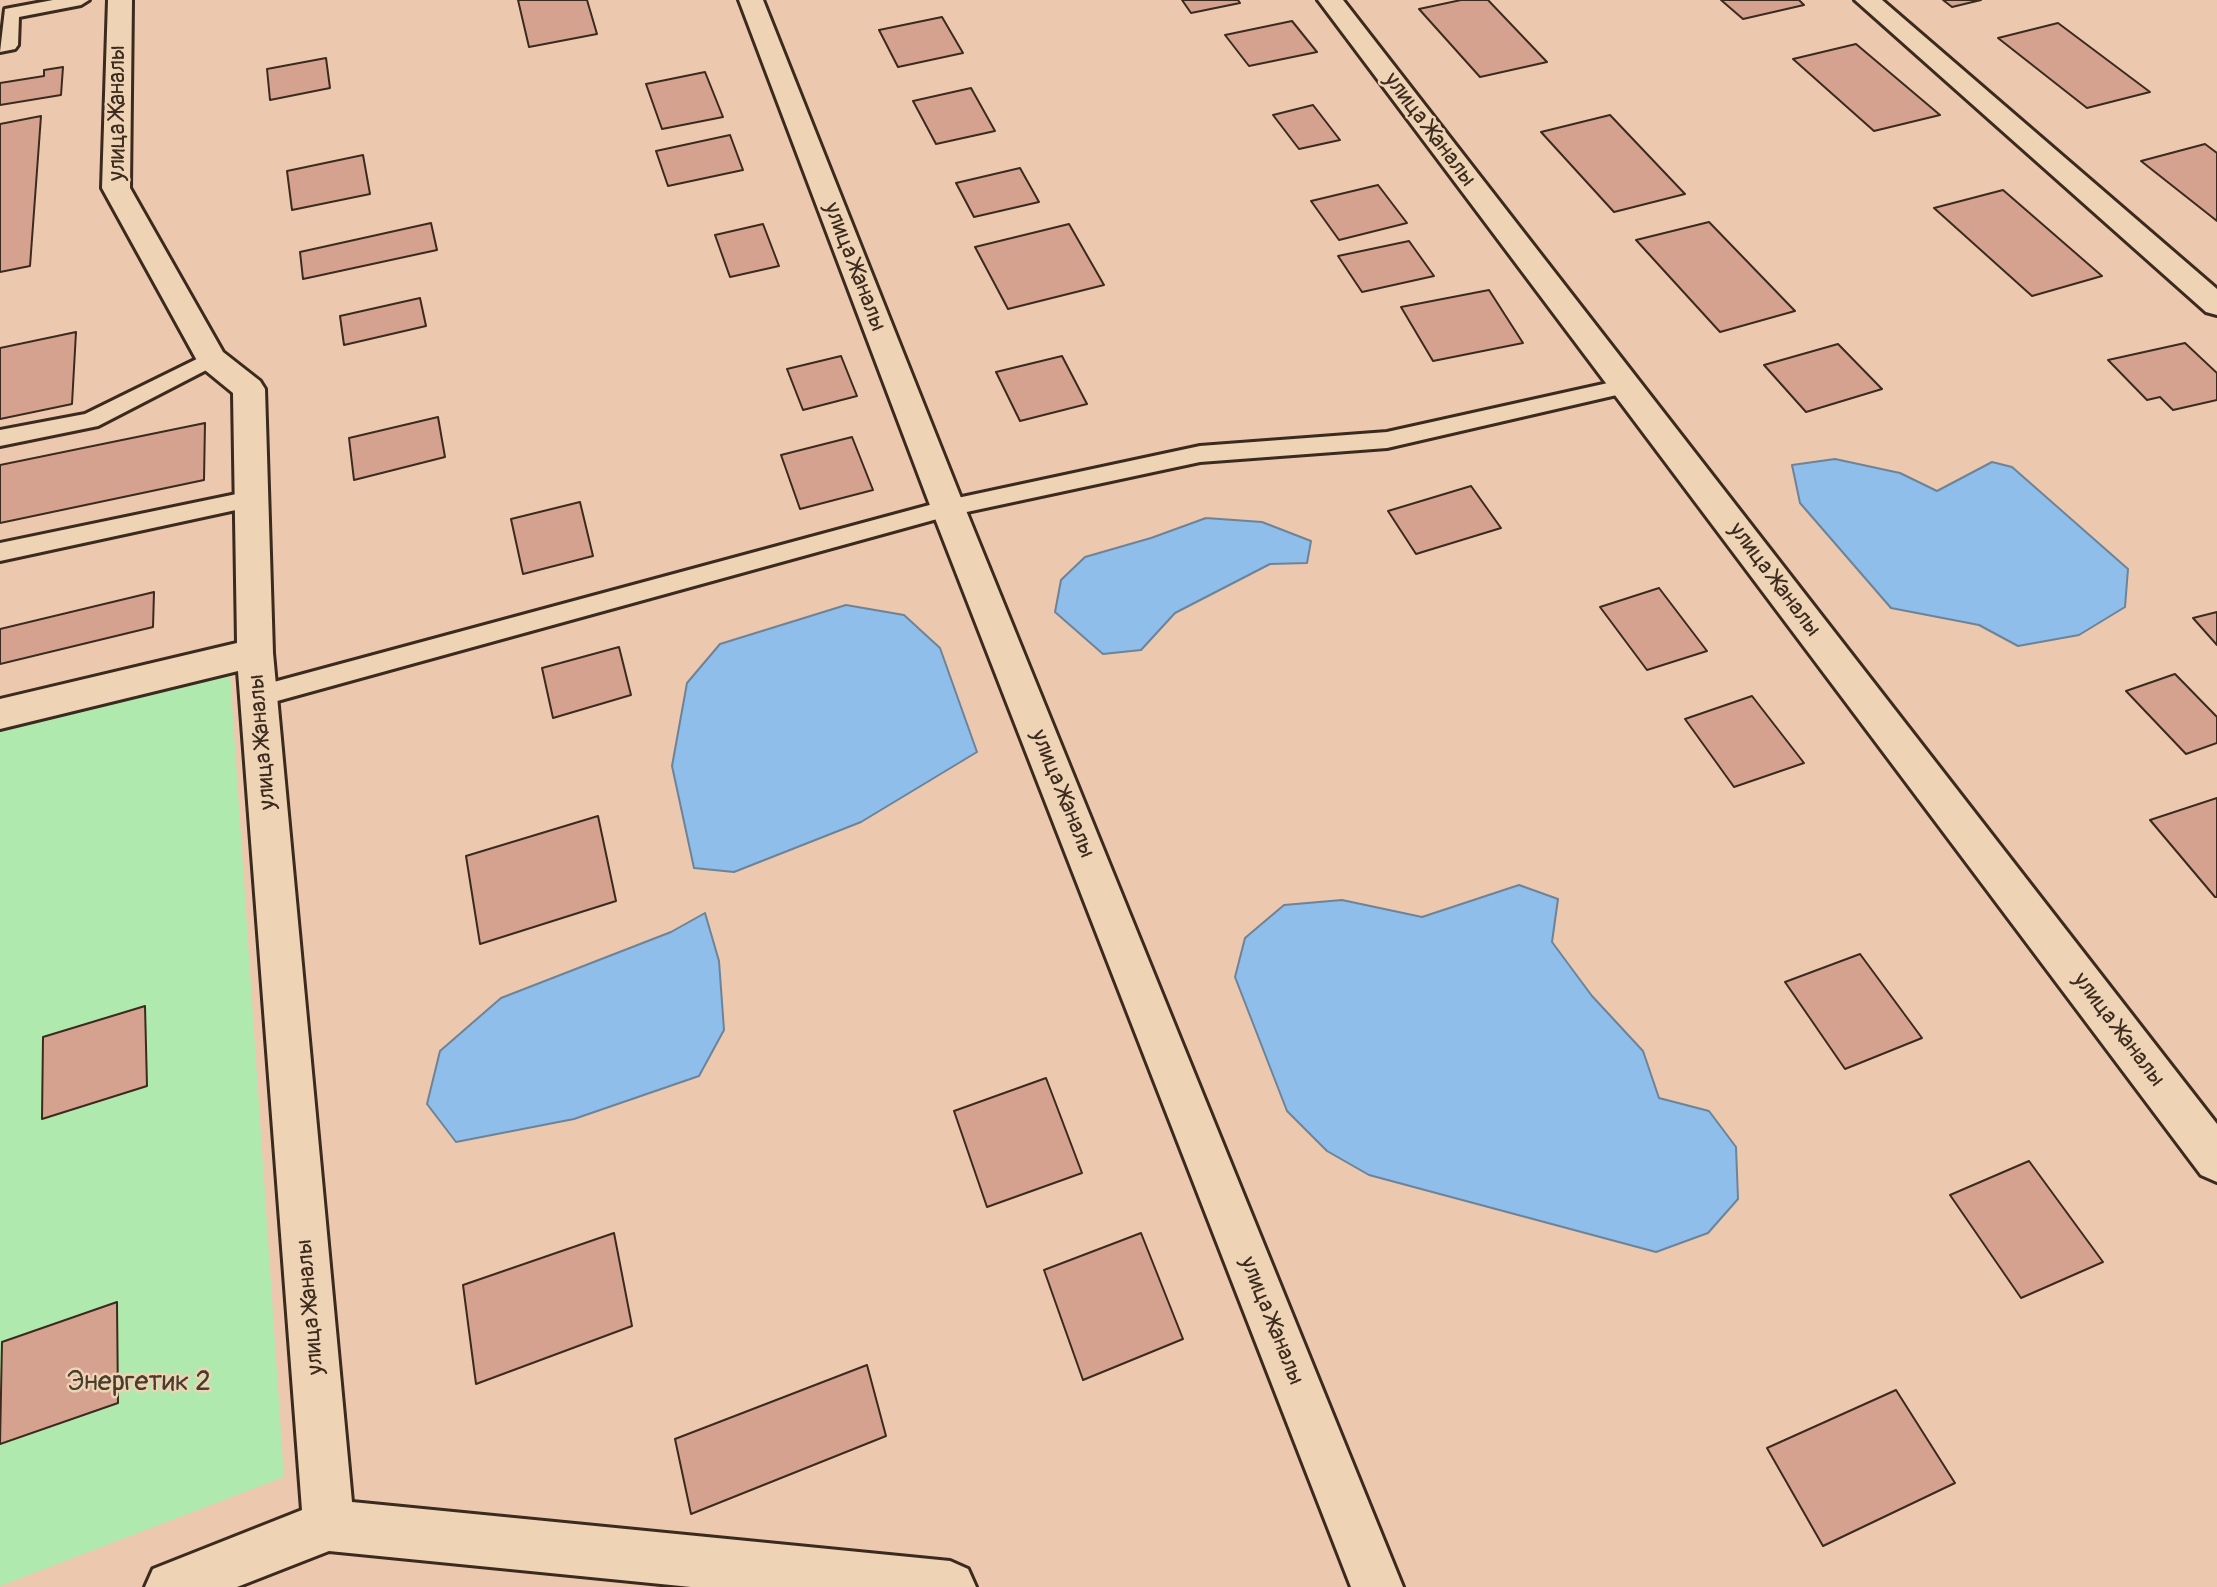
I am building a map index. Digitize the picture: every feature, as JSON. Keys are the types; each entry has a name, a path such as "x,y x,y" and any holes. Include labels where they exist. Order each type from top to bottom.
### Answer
{"street":[{"name":"улица Жаналы","path":"120,0 116,188 211,359 249,389 255,653 329,1525"},
{"name":"улица Жаналы","path":"751,0 948,508 1377,1587"},
{"name":"улица Жаналы","path":"1330,0 2217,1160"},
{"path":"1867,0 2217,305"},
{"path":"0,714 255,653"},
{"path":"171,1587 329,1525 950,1587"}],"lane":[{"path":"0,47 9,45 11,13 81,0"},
{"path":"0,439 89,421 211,359"},
{"path":"259,696 948,508 1200,454 1387,440 1626,386"},
{"path":"0,552 251,499"}],"green space":[{"name":"Энергетик 2","path":"230,673 284,1477 0,1586 0,725"}],"water":[{"path":"1835,459 1900,473 1937,491 1992,462 2012,467 2128,569 2125,607 2079,635 2018,646 1979,625 1891,608 1800,503 1792,465"},
{"path":"1206,518 1262,522 1311,541 1307,563 1270,564 1175,613 1141,650 1103,654 1055,612 1061,580 1085,557 1151,538"},
{"path":"846,605 904,615 940,648 977,752 861,822 734,872 694,868 672,766 687,683 720,644"},
{"path":"1519,885 1558,899 1552,942 1592,996 1643,1051 1659,1098 1709,1111 1736,1147 1738,1199 1708,1233 1656,1252 1369,1175 1327,1151 1287,1111 1235,977 1245,938 1284,905 1342,900 1422,917"},
{"path":"705,913 719,961 724,1030 699,1076 574,1119 456,1142 427,1104 440,1051 501,998 671,932"}],"building":[{"path":"518,0 587,0 597,34 529,47"},
{"path":"1182,0 1238,0 1240,3 1191,13"},
{"path":"1461,0 1488,0 1547,62 1480,77 1419,9"},
{"path":"1721,0 1799,0 1804,5 1743,19"},
{"path":"1943,0 1981,0 1952,7"},
{"path":"942,17 963,53 898,67 879,30"},
{"path":"1292,21 1317,52 1249,66 1225,35"},
{"path":"2058,23 2150,92 2087,108 1998,38"},
{"path":"1856,44 1940,115 1874,131 1793,59"},
{"path":"326,58 330,88 270,100 267,69"},
{"path":"63,67 61,95 0,105 0,83 44,76 44,70"},
{"path":"705,72 723,117 662,129 646,84"},
{"path":"971,88 995,131 936,144 913,101"},
{"path":"1313,105 1340,140 1299,149 1273,115"},
{"path":"1610,115 1685,194 1614,212 1541,132"},
{"path":"41,116 30,266 0,272 0,124"},
{"path":"730,135 743,170 668,186 656,151"},
{"path":"2205,144 2217,153 2217,221 2141,161"},
{"path":"363,155 370,194 292,210 287,171"},
{"path":"1020,168 1039,202 974,217 956,183"},
{"path":"1378,185 1407,223 1339,240 1311,201"},
{"path":"2003,190 2102,276 2032,296 1934,208"},
{"path":"1709,222 1795,311 1720,332 1636,240"},
{"path":"431,223 437,250 303,279 300,252"},
{"path":"763,224 779,266 730,277 715,235"},
{"path":"1069,224 1104,285 1008,309 975,247"},
{"path":"1409,241 1434,276 1362,292 1338,256"},
{"path":"1489,290 1523,343 1433,361 1401,307"},
{"path":"420,298 426,326 344,345 340,316"},
{"path":"76,332 72,404 0,419 0,348"},
{"path":"2185,343 2217,373 2217,400 2173,410 2160,397 2147,400 2108,360"},
{"path":"1838,344 1882,389 1806,412 1764,365"},
{"path":"841,356 857,396 803,410 787,369"},
{"path":"1062,356 1087,404 1020,421 996,372"},
{"path":"438,417 445,457 354,480 349,438"},
{"path":"205,423 204,480 0,523 0,465"},
{"path":"852,437 873,490 800,509 781,455"},
{"path":"1471,486 1501,528 1416,554 1388,511"},
{"path":"580,502 593,556 523,574 511,519"},
{"path":"1659,588 1707,651 1647,670 1600,607"},
{"path":"154,592 153,627 0,664 0,629"},
{"path":"2217,612 2217,645 2193,618"},
{"path":"619,647 631,695 553,718 542,668"},
{"path":"2175,674 2217,717 2217,743 2186,754 2126,691"},
{"path":"1752,696 1804,763 1734,787 1685,719"},
{"path":"2217,798 2217,897 2215,897 2150,820"},
{"path":"598,816 616,901 480,944 466,856"},
{"path":"1860,954 1922,1038 1845,1069 1785,982"},
{"path":"145,1006 147,1086 42,1119 43,1037"},
{"path":"1046,1078 1082,1173 987,1207 954,1111"},
{"path":"2029,1161 2103,1262 2021,1298 1950,1195"},
{"path":"614,1233 632,1326 476,1384 463,1285"},
{"path":"1141,1233 1183,1339 1083,1380 1044,1270"},
{"path":"117,1302 118,1403 0,1444 2,1342"},
{"path":"867,1365 886,1436 691,1514 675,1439"},
{"path":"1896,1390 1955,1483 1823,1546 1767,1448"}]}
